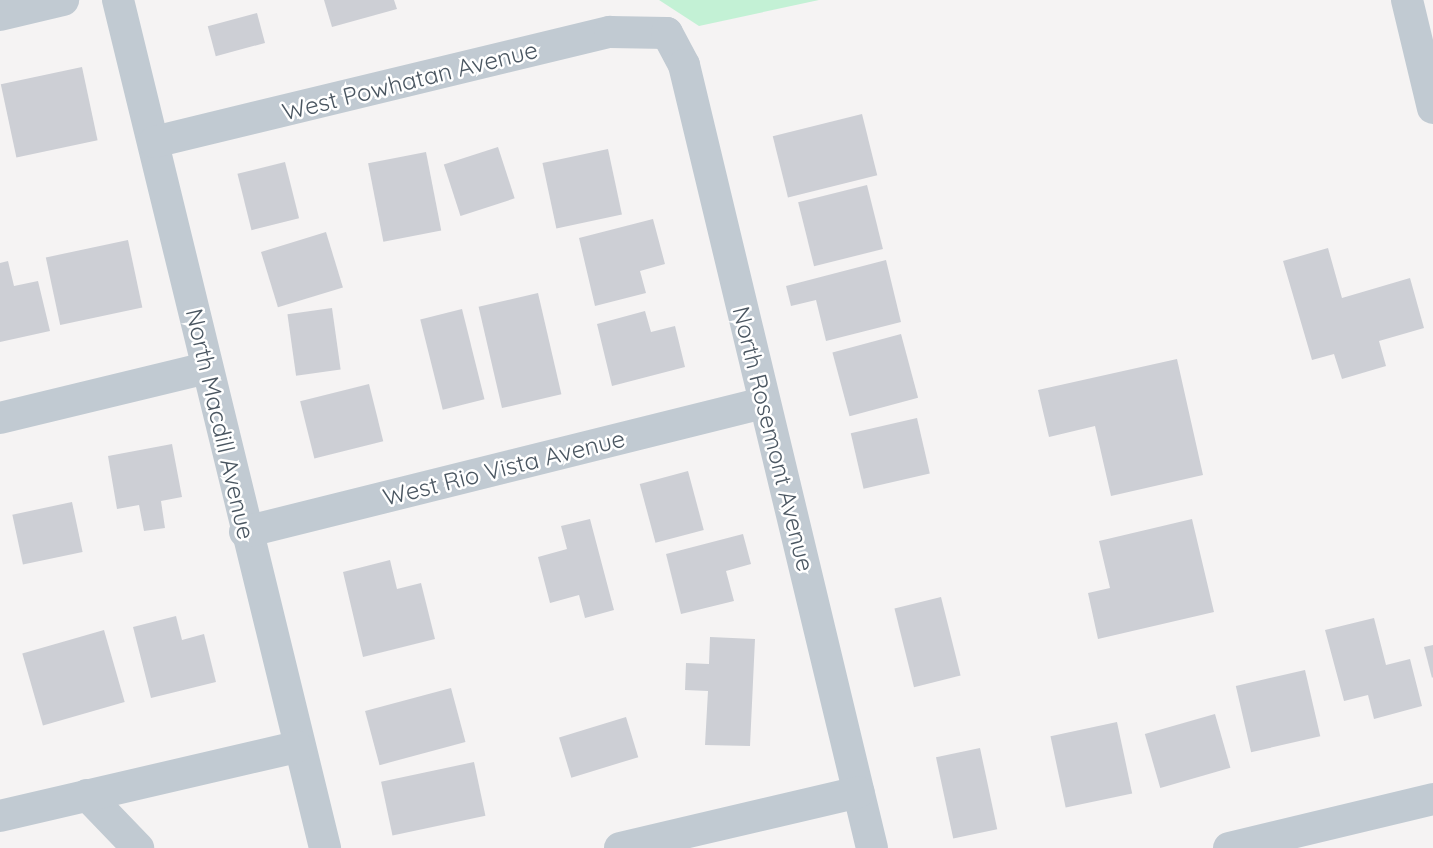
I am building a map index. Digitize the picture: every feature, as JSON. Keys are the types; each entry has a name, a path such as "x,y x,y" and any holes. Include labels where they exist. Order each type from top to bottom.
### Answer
{"street":[{"path":"0,15 62,0"},
{"name":"North Macdill Avenue","path":"118,0 297,747 324,848"},
{"path":"1407,0 1433,108"},
{"name":"West Powhatan Avenue","path":"154,142 610,32 667,33"},
{"name":"North Rosemont Avenue","path":"667,33 684,65 872,848"},
{"path":"0,418 207,368"},
{"name":"West Rio Vista Avenue","path":"245,532 763,403"},
{"path":"0,816 297,747"},
{"path":"620,848 859,792"},
{"path":"87,795 138,848"},
{"path":"1229,848 1433,799"}],"green space":[{"path":"659,0 819,0 699,26"}],"building":[{"path":"324,0 394,0 397,9 332,27"},
{"path":"257,13 265,43 216,56 208,26"},
{"path":"82,67 98,140 16,158 1,84"},
{"path":"862,114 877,175 788,197 773,136"},
{"path":"498,147 515,198 460,216 444,165"},
{"path":"608,149 622,215 556,228 542,163"},
{"path":"426,152 441,231 383,242 368,163"},
{"path":"285,162 299,218 251,230 237,174"},
{"path":"867,185 883,249 814,266 798,202"},
{"path":"653,219 665,264 640,271 646,293 595,306 579,238"},
{"path":"326,232 343,287 278,307 261,252"},
{"path":"128,240 142,307 60,325 46,257"},
{"path":"1328,248 1342,298 1410,278 1424,328 1379,341 1386,366 1342,379 1334,354 1312,360 1283,261"},
{"path":"886,260 901,322 826,341 816,300 791,306 786,286"},
{"path":"8,261 14,286 38,281 50,331 0,342 0,263"},
{"path":"538,293 561,394 502,408 479,307"},
{"path":"332,308 341,369 296,376 287,314"},
{"path":"462,309 484,399 443,410 420,319"},
{"path":"645,311 651,332 675,326 685,367 612,386 597,324"},
{"path":"901,334 918,398 850,416 832,352"},
{"path":"1177,359 1203,475 1111,496 1095,426 1049,437 1038,390"},
{"path":"369,384 383,441 314,458 300,401"},
{"path":"917,418 930,474 864,489 851,433"},
{"path":"172,444 182,497 161,501 165,528 144,531 139,505 117,509 108,456"},
{"path":"688,471 704,530 655,543 640,484"},
{"path":"72,502 83,552 23,565 12,515"},
{"path":"590,519 614,610 585,618 579,595 550,603 538,557 567,549 561,526"},
{"path":"1192,519 1214,612 1098,639 1088,593 1110,588 1099,541"},
{"path":"743,534 751,564 726,571 734,601 681,614 666,554"},
{"path":"390,560 397,589 421,583 435,639 363,657 343,572"},
{"path":"941,597 961,676 914,687 894,609"},
{"path":"176,616 182,640 204,634 216,682 151,698 133,627"},
{"path":"1374,618 1386,665 1410,659 1422,706 1374,719 1368,695 1344,701 1325,630"},
{"path":"104,630 125,702 43,726 22,653"},
{"path":"710,637 755,639 750,746 705,745 708,691 685,690 686,663 709,664"},
{"path":"1433,645 1433,677 1432,678 1424,647"},
{"path":"1305,670 1320,736 1251,752 1236,686"},
{"path":"451,688 465,742 380,765 365,711"},
{"path":"1215,714 1230,768 1160,788 1145,734"},
{"path":"626,717 638,757 571,778 559,737"},
{"path":"1117,722 1132,793 1066,808 1050,736"},
{"path":"980,748 997,829 953,839 936,757"},
{"path":"474,762 485,816 393,836 381,782"}]}
